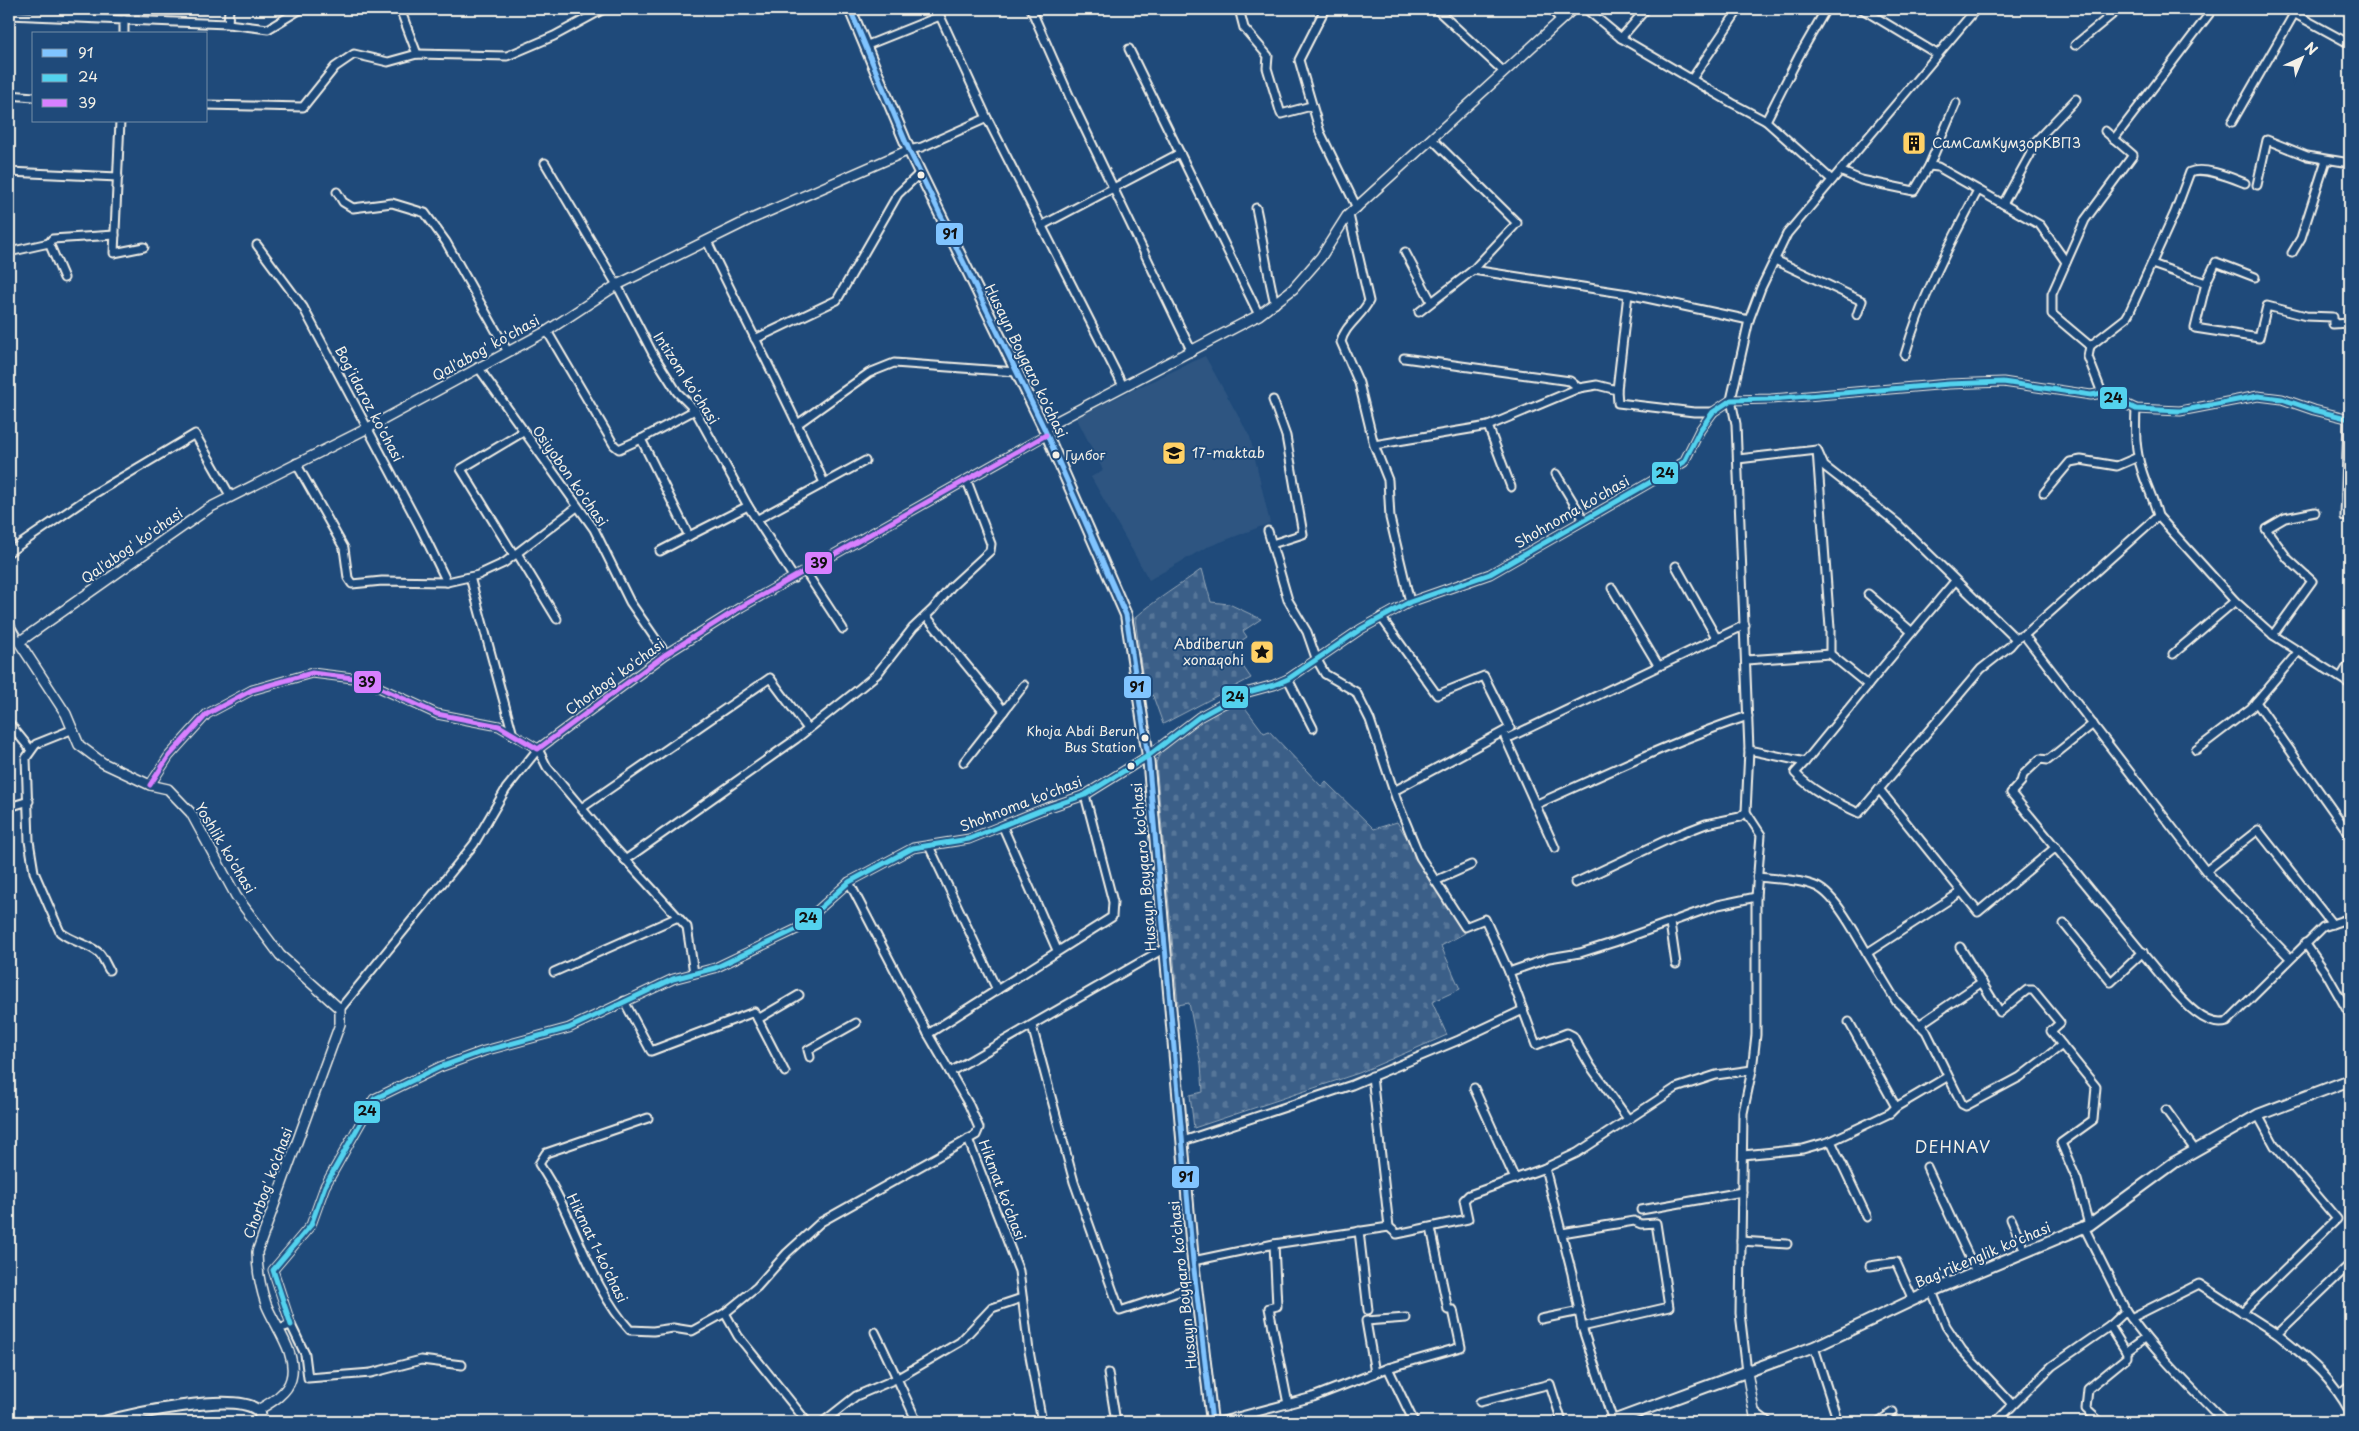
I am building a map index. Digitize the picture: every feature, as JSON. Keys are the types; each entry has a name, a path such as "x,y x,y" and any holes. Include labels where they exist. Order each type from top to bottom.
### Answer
{"main road":[{"name":"Husayn Boyqaro ko'chasi","path":"850,9 909,150 1072,489 1126,615 1148,756 1193,1261 1212,1422"},
{"name":"Bag'rikenglik ko'chasi","path":"1612,1421 1814,1347 1932,1291 2086,1226 2175,1162 2258,1115 2350,1080"},
{"path":"104,1422 158,1409 192,1405 229,1404 250,1406 258,1410 261,1415 261,1422"}],"street":[{"path":"9,15 26,9"},
{"path":"228,24 229,9"},
{"path":"20,12 124,20 228,24 268,29 301,9"},
{"path":"400,9 418,54"},
{"path":"208,105 304,108 335,67 354,54 388,62 418,54 507,56 554,36 604,9"},
{"path":"1031,9 1192,352"},
{"path":"1239,9 1244,28 1268,56 1267,68 1281,114 1311,106"},
{"path":"1325,9 1299,60 1320,132 1357,208"},
{"path":"1436,9 1503,72"},
{"path":"1551,9 1561,20"},
{"path":"1045,432 1123,386 1192,352 1259,315 1294,289 1321,258 1349,215 1573,9"},
{"path":"1586,9 1622,38 1766,121 1832,180"},
{"path":"1622,38 1646,9"},
{"path":"1692,79 1739,9"},
{"path":"1766,121 1799,56 1826,9"},
{"path":"1862,9 1937,54"},
{"path":"1756,1422 1746,1372 1740,1313 1743,1112 1752,1070 1756,1035 1756,896 1761,835 1746,812 1749,750 1746,625 1738,459 1734,409 1731,400 1749,320 1761,288 1787,234 1976,9"},
{"path":"2075,45 2114,13 2112,9"},
{"path":"2114,139 2160,76 2213,9"},
{"path":"2286,9 2350,44"},
{"path":"865,46 938,12 987,118 1123,386"},
{"path":"2232,122 2294,14"},
{"path":"124,20 124,32"},
{"path":"1130,49 1259,315"},
{"path":"9,95 32,97"},
{"path":"2003,204 2030,155 2034,143 2076,99"},
{"path":"1840,171 1861,180 1914,191 1929,166 1956,103"},
{"name":"Qal'abog' ko'chasi","path":"19,642 209,508 368,428 508,352 547,330 616,285 707,240 909,150 922,147 987,118"},
{"path":"120,122 114,253 144,247"},
{"path":"2090,346 2052,314 2052,294 2085,220 2133,155 2105,131"},
{"path":"1419,312 1473,270 1517,223 1432,139"},
{"path":"2257,185 2267,140 2307,156 2350,163"},
{"path":"1042,226 1180,153"},
{"path":"2292,253 2301,238 2326,160"},
{"name":"Intizom ko'chasi","path":"545,163 616,285 653,354 677,392 695,410 748,506 794,578"},
{"path":"1929,166 1938,167 2040,225 2066,262"},
{"path":"2102,393 2088,357 2090,346 2126,318 2152,264 2190,172 2195,170 2219,174 2245,183"},
{"path":"9,172 118,177"},
{"path":"755,338 836,300 898,194 920,173"},
{"path":"1905,355 1917,316 1936,272 1978,190"},
{"path":"337,192 343,202 353,208 392,203 425,213 446,242 508,352"},
{"path":"1256,208 1266,268 1275,304"},
{"path":"1349,215 1369,302 1366,309 1342,336 1341,342 1359,383 1374,445 1388,480 1390,518 1410,602"},
{"path":"9,252 49,243 52,239 115,235"},
{"path":"707,240 799,423 824,483"},
{"path":"49,243 64,278"},
{"name":"Bog'idaroz ko'chasi","path":"257,245 303,307 420,527 447,582"},
{"path":"1405,252 1432,301"},
{"path":"1775,260 1862,301 1857,315"},
{"path":"2255,276 2216,262 2206,283 2195,328 2259,338 2267,306 2306,316 2333,317 2333,324 2350,323"},
{"path":"2152,264 2206,283"},
{"path":"1473,270 1628,294 1749,320"},
{"path":"1628,294 1617,390 1618,403 1694,412 1713,412"},
{"path":"547,330 614,445 619,449 695,410"},
{"path":"1404,358 1570,381 1580,388"},
{"path":"799,423 868,372 894,363 1016,372"},
{"name":"Osiyobon ko'chasi","path":"478,367 594,529 630,602 666,654"},
{"path":"1731,400 1771,399 1949,384 2003,382 2091,395 2102,393 2136,408 2180,410 2258,396 2282,399 2314,410 2349,418 2345,517"},
{"path":"1374,445 1488,426 1580,388 1597,385 1617,390"},
{"path":"1272,400 1286,436 1303,534 1272,544"},
{"name":"Shohnoma ko'chasi","path":"291,1325 273,1270 310,1225 325,1186 374,1099 440,1066 484,1051 569,1028 673,979 715,968 797,928 849,882 913,848 969,839 1003,827 1041,810 1085,795 1148,756 1199,717 1241,694 1288,679 1316,658 1381,617 1410,602 1490,574 1684,462 1700,430 1713,412 1731,400"},
{"path":"2136,408 2135,429 2138,457 2142,472 2154,499 2158,516 2235,602 2273,635 2350,684"},
{"path":"1488,426 1511,488"},
{"path":"523,432 461,469 557,618"},
{"name":"Сhorbog' ko'chasi","path":"340,1009 474,844 506,789 538,750 666,654 741,607 967,481 1045,432"},
{"path":"9,552 92,495 195,434 231,497"},
{"path":"641,439 689,536"},
{"path":"1738,459 1817,450"},
{"path":"1817,450 1824,466 1893,519 2016,639"},
{"path":"1817,450 1830,628 1830,654"},
{"path":"2044,493 2070,462 2081,460 2117,466 2138,457"},
{"path":"758,519 865,461"},
{"path":"296,463 344,548 348,578 352,584 382,581 447,582 470,577 504,563 577,507"},
{"path":"1556,474 1584,520"},
{"path":"625,860 808,729 877,674 913,628 926,616 951,586 990,551 991,544 967,481"},
{"path":"660,551 748,506"},
{"path":"2273,635 2312,581 2288,559 2266,528 2285,518 2315,512"},
{"path":"1955,581 1795,773 1814,790 1859,814 1981,669 2016,639 2024,635 2158,516"},
{"path":"1268,532 1288,600 1307,632 1316,658 1325,674 1356,692 1370,720 1394,791 1420,857 1465,927 1485,919 1509,972 1536,1044 1568,1033 1573,1036 1628,1119"},
{"path":"1676,566 1717,639"},
{"path":"806,571 843,629"},
{"path":"470,577 513,735"},
{"path":"1612,588 1658,665"},
{"path":"1868,594 1912,632"},
{"path":"2173,654 2235,602"},
{"path":"926,616 1004,711"},
{"path":"1381,617 1437,695 1484,676 1510,728 1504,735"},
{"name":"Yoshlik ko'chasi","path":"9,624 66,714 79,746 103,764 150,785 168,789 190,813 236,896 280,955 340,1009"},
{"path":"1394,791 1504,735 1746,625"},
{"path":"2024,635 2206,871 2290,958"},
{"path":"2196,750 2256,702 2299,652"},
{"path":"1746,660 1830,654 1868,685"},
{"path":"2341,677 2350,662"},
{"path":"150,785 169,756 207,714 252,690 312,673 361,679 436,714 499,726 538,750 547,767 625,860 687,927 694,973"},
{"path":"582,807 770,678 808,729"},
{"path":"1288,679 1314,728"},
{"path":"964,762 1024,686"},
{"path":"2256,702 2350,835"},
{"path":"1535,805 1659,749 1748,716"},
{"path":"9,723 31,750"},
{"path":"2093,724 2048,760 2040,759 2023,775 2021,782 2011,793 2167,983 2190,1008 2215,1024 2227,1022 2323,927 2350,918"},
{"path":"71,730 36,744 26,758 29,801 28,841 34,872 60,932 68,938 98,952 109,970"},
{"path":"1504,735 1555,848"},
{"path":"1749,750 1805,762"},
{"path":"1879,789 1978,912 2056,846"},
{"path":"928,1034 1057,950 1112,917 1113,902 1085,795"},
{"path":"9,807 29,801"},
{"path":"1575,883 1675,836 1706,824 1740,817 1746,812"},
{"path":"1003,827 1057,950"},
{"path":"2206,871 2258,830 2332,924"},
{"path":"929,846 997,990"},
{"path":"1436,881 1471,865"},
{"path":"1758,877 1797,881 1817,887 1831,899 1868,952 1896,1001 1926,1031 1947,1077 1962,1104 1966,1106 2020,1077 2062,1045"},
{"name":"Hikmat ko'chasi","path":"849,882 928,1034 969,1105 979,1128 976,1135 968,1139 1019,1272 1042,1422"},
{"path":"1868,952 1961,892"},
{"path":"1509,972 1550,958 1615,942 1718,906 1756,896"},
{"path":"554,972 678,917"},
{"path":"1670,923 1676,964"},
{"path":"2064,924 2110,982 2143,952"},
{"path":"2305,943 2326,973 2350,1015"},
{"path":"1960,947 2000,1012 2027,990 2033,990 2060,1023 2051,1031 2096,1088 2092,1120 2060,1142 2078,1180 2086,1226 2126,1311 2145,1338 2224,1422"},
{"path":"950,1072 1165,948"},
{"path":"1919,1025 1982,982"},
{"path":"758,1019 800,995"},
{"path":"624,1001 652,1051 754,1012 785,1072"},
{"name":"Chorbog' ko'chasi","path":"258,1410 272,1402 284,1391 290,1380 292,1368 290,1358 267,1306 257,1274 257,1252 340,1024 340,1009"},
{"path":"1183,1141 1372,1076 1459,1040 1523,1010"},
{"path":"1849,1022 1896,1107"},
{"path":"810,1057 808,1050 856,1023"},
{"path":"1032,1026 1074,1182 1120,1311 1196,1286"},
{"path":"1193,1261 1274,1244 1359,1231 1389,1227 1398,1234 1468,1219 1464,1200 1469,1194 1545,1168 1577,1153 1676,1088 1716,1075 1752,1070"},
{"path":"1372,1076 1389,1227"},
{"path":"1743,1155 1804,1150 1831,1141 1890,1113 1896,1107 1947,1077"},
{"path":"1474,1088 1515,1179"},
{"path":"2166,1110 2195,1150"},
{"path":"2242,1312 2337,1218 2275,1146 2258,1115"},
{"name":"Hikmat 1-ko'chasi","path":"648,1118 546,1154 539,1164 570,1220 617,1316 630,1330 653,1331 672,1328 692,1331 725,1313 757,1287 787,1253 821,1222 968,1139"},
{"path":"1831,1141 1867,1217"},
{"path":"1927,1167 1976,1272"},
{"path":"1545,1168 1562,1233 1582,1327 1612,1421"},
{"path":"1641,1210 1742,1192"},
{"path":"2011,1219 2025,1251"},
{"path":"1562,1233 1634,1221 1641,1224 1656,1222 1669,1307 1582,1327"},
{"path":"1219,1422 1288,1404 1388,1368 1461,1347 1454,1310 1448,1310 1431,1228"},
{"path":"1359,1231 1368,1310"},
{"path":"1741,1241 1787,1244"},
{"path":"1274,1244 1277,1306 1269,1308 1288,1404"},
{"path":"1870,1266 1896,1262 1913,1300"},
{"path":"2276,1334 2350,1264"},
{"path":"2131,1318 2199,1284 2276,1334 2321,1369 2340,1393 2350,1412"},
{"path":"1932,1291 1946,1326 1962,1350 2010,1402 2011,1407"},
{"path":"823,1422 856,1396 898,1378 960,1342 992,1308 1022,1298"},
{"path":"1541,1319 1580,1311"},
{"path":"1996,1422 2052,1366 2110,1326 2126,1311"},
{"path":"725,1313 738,1336 807,1422"},
{"path":"1375,1373 1366,1321 1406,1318"},
{"path":"278,1329 291,1325 305,1354 308,1378 371,1372 421,1360 462,1365"},
{"path":"2100,1422 2086,1409 2088,1389 2127,1357 2126,1352 2110,1326"},
{"path":"875,1332 917,1422"},
{"path":"2126,1352 2145,1338"},
{"path":"1814,1347 1838,1422"},
{"path":"1388,1368 1414,1422"},
{"path":"1108,1373 1116,1422"},
{"path":"1480,1402 1550,1384 1562,1422"},
{"path":"2340,1393 2350,1385"},
{"path":"1754,1411 1768,1422"},
{"path":"1878,1422 1894,1412"}],"shaded area":[{"name":"17-maktab","path":"1205,356 1250,437 1270,523 1205,548 1149,580 1091,477 1103,470 1076,417"}],"green space":[{"path":"1202,569 1211,602 1229,604 1261,619 1243,631 1247,637 1230,648 1251,678 1163,724 1153,696 1144,688 1135,618"},
{"path":"1240,701 1264,733 1269,731 1321,786 1326,782 1374,829 1397,822 1465,933 1441,946 1460,989 1432,1002 1447,1035 1359,1073 1194,1128 1190,1095 1203,1092 1201,1064 1189,1003 1178,1005 1156,763 1161,752 1179,734 1204,718"}],"transit line":[{"name":"91","path":"850,9 909,150 1044,428 1126,615 1148,756 1193,1261 1212,1422"},
{"name":"24","path":"291,1325 273,1270 311,1225 325,1186 374,1099 440,1067 484,1051 569,1028 673,979 715,968 797,929 849,882 913,848 969,839 1041,810 1085,795 1148,756 1199,717 1241,694 1288,679 1361,629 1410,602 1490,574 1684,462 1700,430 1713,412 1731,400 1771,399 1949,384 2003,382 2091,395 2102,393 2136,409 2180,411 2258,396 2282,399 2314,410 2350,419"},
{"name":"39","path":"150,785 169,756 207,714 252,690 312,673 361,679 437,714 499,726 538,749 666,654 741,607 1046,435"}],"place":[{"name":"СамСамКумзорКВП3","path":"1914,143"},
{"name":"17-maktab","path":"1174,453"},
{"name":"Гулбоғ","path":"1056,455"},
{"name":"Abdiberun xonaqohi","path":"1262,652"},
{"name":"Khoja Abdi Berun Bus Station","path":"1145,738"}],"district":[{"name":"DEHNAV","path":"1953,1147"}]}
